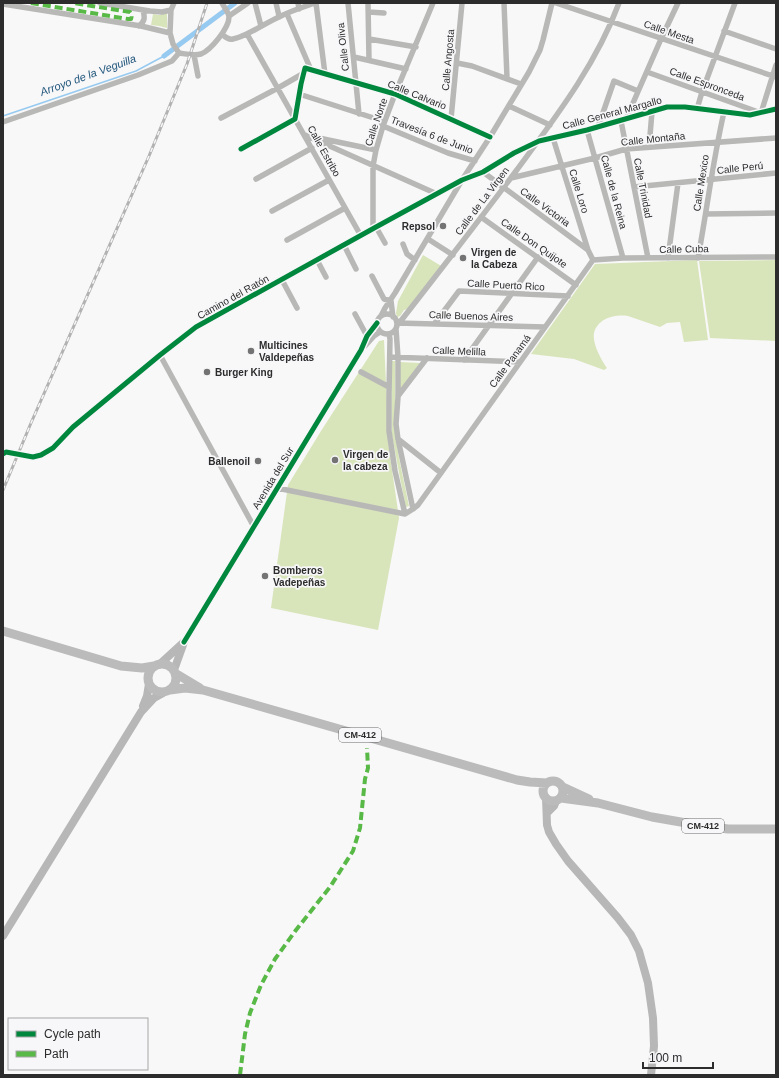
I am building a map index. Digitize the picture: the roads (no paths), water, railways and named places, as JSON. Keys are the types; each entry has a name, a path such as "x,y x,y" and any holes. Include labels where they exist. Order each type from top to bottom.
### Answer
{"main road":[{"name":"CM-412","path":"3,631 120,666 136,673 148,683 154,691 166,692 185,688 203,690 517,780 547,783 556,782 563,787 598,803 652,817 728,829 776,829"},
{"name":"Avenida del Sur","path":"157,665 184,642"},
{"name":"Avenida del Sur","path":"175,672 184,642"},
{"name":"CM-412","path":"120,666 142,668 157,665 168,665 175,672 203,690"},
{"path":"3,936 141,712 148,696 149,673 157,665"},
{"path":"141,712 154,698 173,687 176,683 175,672"},
{"name":"CM-412","path":"517,780 550,801 558,800 598,803"},
{"path":"547,783 544,788 544,796 549,832 558,848 568,861 631,935 639,951 648,983 653,1018 654,1046 651,1075"},
{"path":"547,813 563,793 563,787"}],"street":[{"path":"100,3 162,12 171,10"},
{"path":"174,3 171,10 170,33 173,44 179,53 194,55 202,54 209,49 222,34 228,23 229,16 222,3"},
{"path":"229,16 248,3"},
{"path":"255,3 261,26"},
{"path":"276,3 279,16"},
{"path":"222,34 232,40 247,34 279,16 287,14 299,6 315,3 325,74"},
{"name":"Calle Oliva","path":"348,3 359,114"},
{"path":"368,3 369,60"},
{"name":"Calle Norte","path":"375,228 373,166 376,150 395,94 416,47 433,3"},
{"name":"Calle Angosta","path":"451,119 462,3"},
{"path":"504,3 507,78"},
{"path":"396,329 394,332 388,334 380,332 377,326 379,318 428,239 462,180 509,106 540,50 552,3"},
{"name":"Calle Mesta","path":"556,3 774,76"},
{"name":"Calle de La Virgen","path":"398,322 453,255 539,141 589,66 612,22 619,3"},
{"path":"623,120 647,72 678,3"},
{"path":"697,109 735,3"},
{"path":"3,4 139,26 170,33"},
{"path":"139,26 145,17 143,10"},
{"path":"369,12 384,13"},
{"path":"287,14 311,70"},
{"path":"724,31 776,49"},
{"name":"Calle Estribo","path":"247,34 361,236"},
{"path":"369,39 416,47"},
{"path":"3,122 138,76 172,61 179,53"},
{"path":"194,55 198,76"},
{"path":"354,57 406,69"},
{"path":"457,63 472,66 521,84"},
{"path":"761,113 774,76 776,65"},
{"path":"241,149 295,119 305,68 311,70"},
{"name":"Calle Calvario","path":"311,70 395,94 490,137"},
{"name":"Calle Espronceda","path":"647,72 761,113"},
{"path":"221,118 304,73"},
{"path":"598,126 614,81 638,91"},
{"name":"Travesía 6 de Junio","path":"299,94 380,120 383,126 448,153 475,161"},
{"path":"509,106 550,125"},
{"name":"Calle General Margallo","path":"462,180 482,172 514,153 539,141 587,130 667,107 685,107 750,115 776,110"},
{"path":"649,147 652,112"},
{"name":"Calle Mexico","path":"698,258 717,142 724,112"},
{"name":"Calle Trinidad","path":"623,120 626,149 648,258"},
{"name":"Calle de la Reina","path":"587,130 623,258"},
{"path":"304,135 376,150"},
{"path":"304,135 437,194"},
{"name":"Calle Loro","path":"553,138 588,250"},
{"name":"Calle Montaña","path":"511,178 626,149 776,138"},
{"path":"256,180 312,148"},
{"name":"Calle Victoria","path":"482,172 588,250 593,260"},
{"name":"Calle Perú","path":"634,187 776,174"},
{"path":"272,211 330,180"},
{"name":"Camino del Ratón","path":"4,453 33,457 41,455 52,448 72,427 160,355 196,328 462,180"},
{"path":"668,258 678,183"},
{"path":"287,240 345,208"},
{"path":"706,214 776,213"},
{"name":"Calle Don Quijote","path":"481,217 576,285"},
{"path":"375,228 384,243"},
{"path":"428,239 453,255"},
{"path":"403,244 407,254 415,260"},
{"path":"344,245 356,270"},
{"path":"464,360 538,257"},
{"name":"Calle Cuba","path":"593,260 623,258 776,257"},
{"path":"317,260 326,277"},
{"name":"Calle Panamá","path":"405,514 418,505 593,260"},
{"path":"372,276 384,299 391,300"},
{"path":"282,280 298,308"},
{"name":"Calle Puerto Rico","path":"435,323 458,291 568,296"},
{"path":"391,300 393,317"},
{"path":"355,314 367,336"},
{"path":"381,316 387,314 398,322 396,329 398,357 396,424 413,509"},
{"name":"Calle Buenos Aires","path":"398,322 545,328"},
{"name":"Avenida del Sur","path":"184,642 363,347 367,336 377,323"},
{"name":"Avenida del Sur","path":"363,347 380,332"},
{"path":"277,488 405,514 395,471 389,432 390,339 388,334"},
{"path":"160,355 254,527"},
{"name":"Calle Melilla","path":"390,357 520,362"},
{"path":"398,396 427,358"},
{"path":"362,372 389,386"},
{"path":"398,439 441,472"}],"waterway":[{"name":"Arroyo de la Veguilla","path":"164,56 235,3"},
{"name":"Arroyo de la Veguilla","path":"3,116 136,71 164,56"}],"railway":[{"path":"3,490 149,156 187,64 207,3"}],"place":[{"name":"Repsol","path":"443,226"},
{"name":"Virgen de la Cabeza","path":"463,258"},
{"name":"Multicines Valdepeñas","path":"251,351"},
{"name":"Burger King","path":"207,372"},
{"name":"Virgen de la cabeza","path":"335,460"},
{"name":"Ballenoil","path":"258,461"},
{"name":"Bomberos Vadepeñas","path":"265,576"}]}
